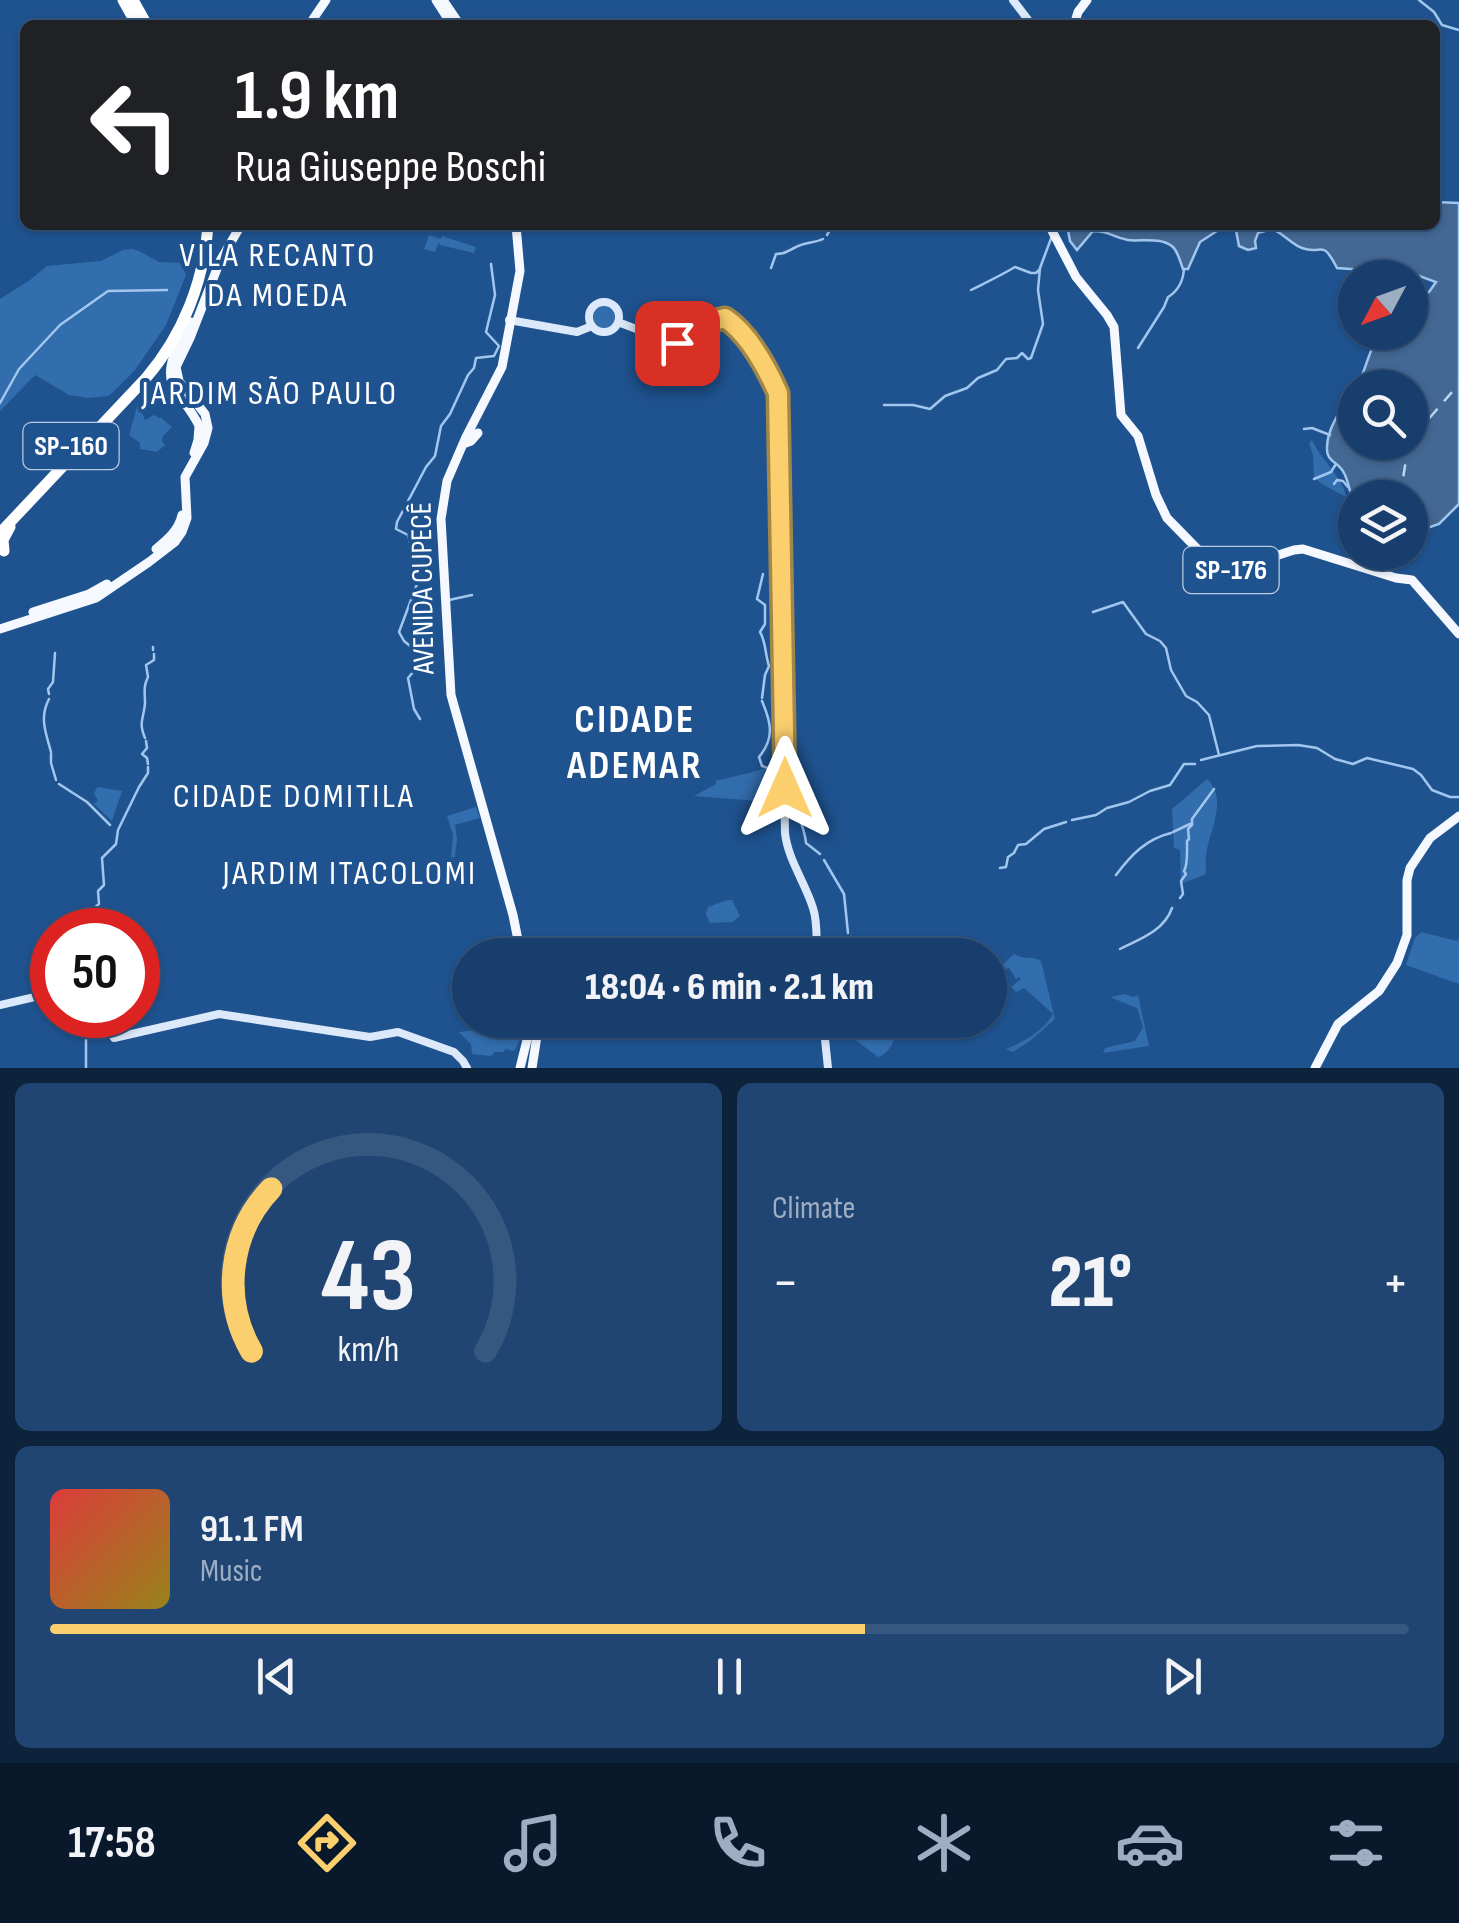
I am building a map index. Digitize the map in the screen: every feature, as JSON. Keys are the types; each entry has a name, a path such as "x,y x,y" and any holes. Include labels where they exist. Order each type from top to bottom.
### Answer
{"highway":[{"path":"123,0 140,20"},
{"name":"SP-160","path":"0,522 155,356 190,284 200,230"},
{"name":"SP-160","path":"0,533 146,378 170,345 200,276 207,230"},
{"path":"4,551 4,536 18,514"}],"main road":[{"path":"0,626 98,593 155,558 182,532 187,518 185,478 208,431 174,390 170,366 217,256 235,230"},
{"path":"98,593 180,523 182,472 198,440 200,420 176,367 236,230"},
{"name":"AVENIDA CUPECÊ","path":"515,230 510,320 492,379 444,476 437,535 447,696 515,938"},
{"name":"AVENIDA CUPECÊ","path":"517,230 522,240 520,271 502,367 447,481 441,518 448,682 517,938"},
{"name":"SP-176","path":"1052,232 1076,277 1114,326 1121,416 1139,439 1164,513 1213,566 1236,569 1303,550 1411,580 1459,636"},
{"path":"602,302 615,307 618,322 607,332 597,330 588,316 595,304 602,302"},
{"path":"618,322 676,344 723,317 745,336 776,389 788,783 786,843 814,910 816,938"},
{"path":"510,320 577,332 592,326"},
{"path":"463,444 474,435"},
{"path":"1317,1068 1344,1021 1380,994 1400,964 1410,936 1412,870 1429,844 1459,818"},
{"path":"0,1007 30,1000"},
{"path":"0,1007 30,1001"},
{"path":"14,1006 26,1009"},
{"path":"160,1027 215,1014 362,1036 401,1033 454,1052 467,1068"},
{"path":"520,1068 528,1038"},
{"path":"532,1068 537,1038"},
{"path":"826,1038 828,1068"}],"shaded area":[{"path":"1440,202 1459,203 1459,504 1439,524 1428,528 1428,480 1347,480 1327,448 1338,416 1338,460 1428,460 1428,370 1364,370 1371,350 1428,350 1428,293 1436,282 1428,279 1428,260 1338,260 1337,268 1324,250 1309,250 1274,230 1440,230"},
{"path":"1068,230 1218,230 1200,242 1188,269 1183,269 1175,249 1162,242 1128,240 1093,231 1077,250"},
{"path":"1236,230 1268,230 1258,233 1256,248 1239,246"},
{"path":"429,235 476,247 474,253 439,242 435,252 424,249"},
{"path":"132,249 159,262 181,263 186,275 166,325 135,370 109,396 88,398 69,395 35,375 0,411 0,299 47,266 101,261"},
{"path":"604,306 612,309 612,325 604,328 596,325 593,317 596,309"},
{"path":"138,404 145,420 154,415 172,427 163,436 165,445 157,452 140,449 140,443 129,435"},
{"path":"1312,440 1340,480 1338,493 1314,477 1309,443"},
{"path":"767,767 783,776 783,791 769,791 771,802 694,796 716,784 715,781"},
{"path":"1207,779 1217,803 1206,852 1206,874 1181,884 1180,850 1174,848 1172,809"},
{"path":"97,787 122,791 112,821 94,804 98,800 94,794"},
{"path":"476,807 480,818 455,825 455,857 451,857 453,835 447,816"},
{"path":"732,900 740,916 732,922 710,923 708,907"},
{"path":"1421,932 1457,941 1459,938 1459,984 1406,965"},
{"path":"1014,954 1041,961 1055,1019 1013,1052 1006,1049 1032,1035 1053,1014 1024,988 1016,992 1011,987 1021,979 1007,969 1007,960"},
{"path":"1138,995 1149,1046 1103,1053 1105,1048 1135,1041 1143,1027 1137,1008 1110,997"},
{"path":"465,1038 524,1038 514,1051 505,1049 491,1056 472,1054 471,1044"},
{"path":"853,1038 895,1038 891,1047 878,1057"}],"waterway":[{"path":"1419,0 1439,20"},
{"path":"1440,22 1459,30"},
{"path":"827,235 830,230"},
{"path":"884,405 930,409 945,396 997,370 1006,359 1022,353 1031,358 1043,324 1038,290 1040,268 1052,236"},
{"path":"771,268 776,254 823,239"},
{"path":"411,546 408,535 396,529 397,522 435,456 441,426 476,358 494,356 499,346 486,332 495,295 491,264"},
{"path":"971,290 1015,267 1031,273 1040,269"},
{"path":"1138,348 1168,297 1179,286 1184,269"},
{"path":"0,403 19,369 60,325 108,291 167,290"},
{"path":"1304,429 1330,435"},
{"path":"1314,479 1331,472 1336,464"},
{"path":"1334,484 1338,480"},
{"path":"414,548 426,560 399,632 425,658 408,678 420,719"},
{"path":"762,698 769,666 760,632 765,624 765,605 757,599 763,574"},
{"path":"449,600 472,595"},
{"path":"1093,612 1123,602 1146,634 1160,641 1186,696 1209,715 1219,755"},
{"path":"49,694 55,653"},
{"path":"145,738 142,724 146,665 154,660 154,654"},
{"path":"49,699 44,719 51,752"},
{"path":"762,701 770,730 759,757 762,766 779,772 780,777"},
{"path":"146,741 147,748 142,754 148,764"},
{"path":"1201,760 1257,746 1298,745 1317,748 1353,764 1367,758 1413,769 1432,790 1459,797"},
{"path":"51,754 56,780"},
{"path":"1072,820 1096,815 1170,785 1184,764 1195,764"},
{"path":"94,908 99,904 98,891 104,885 102,858 116,844 118,830 148,767"},
{"path":"59,784 87,802 110,825"},
{"path":"788,789 806,843 820,854"},
{"path":"1180,898 1181,881 1186,874 1188,829 1214,789"},
{"path":"1000,868 1006,867 1008,857 1018,845 1026,844 1044,829 1066,822"},
{"path":"1173,832 1190,824"},
{"path":"1116,875 1140,849 1171,833"},
{"path":"824,860 844,894 848,933"},
{"path":"1120,949 1157,928 1172,908"},
{"path":"86,1038 86,1068"}],"ferry route":[{"path":"1403,480 1413,437 1459,384"}],"district":[{"name":"VILA RECANTO DA MOEDA","path":"278,275"},
{"name":"JARDIM SÃO PAULO","path":"270,393"},
{"name":"CIDADE ADEMAR","path":"635,743"},
{"name":"CIDADE DOMITILA","path":"294,796"},
{"name":"JARDIM ITACOLOMI","path":"350,873"}],"route":[{"path":"677,343 723,317 737,326 748,341 778,393 785,788"}]}
